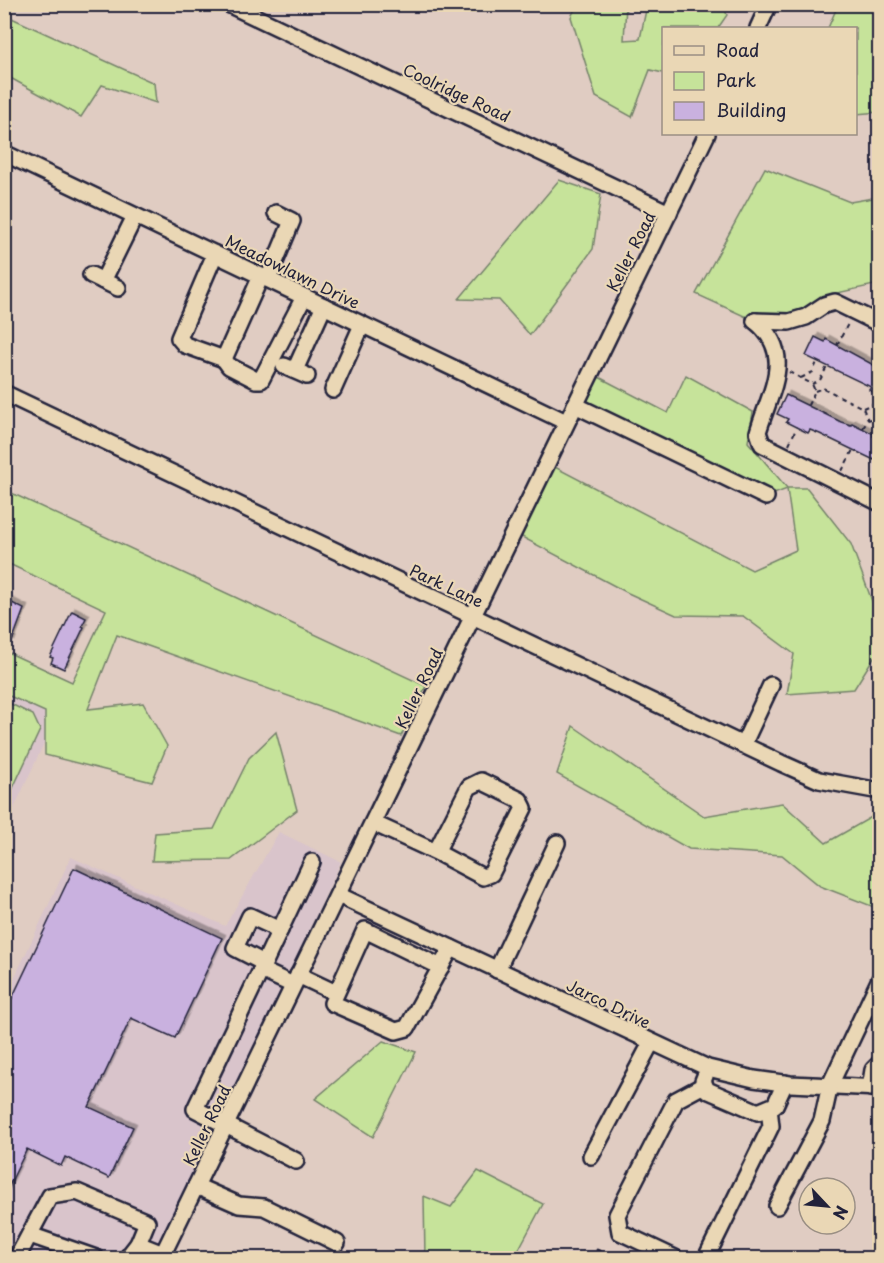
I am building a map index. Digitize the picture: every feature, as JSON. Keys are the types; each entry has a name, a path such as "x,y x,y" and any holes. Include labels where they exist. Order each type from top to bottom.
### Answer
{"street":[{"name":"Coolridge Road","path":"228,4 669,213"},
{"path":"758,27 770,4"},
{"name":"Keller Road","path":"162,1256 707,135"},
{"name":"Meadowlawn Drive","path":"4,153 566,422"},
{"path":"224,360 292,221 276,213"},
{"path":"118,288 97,278 135,216"},
{"path":"215,254 179,338 185,345 224,360 229,366 261,380 304,297"},
{"path":"879,324 835,303 824,305 806,317 789,322 754,321 773,340 778,367 776,381 758,432 762,444 879,503"},
{"path":"295,371 324,306"},
{"path":"333,390 362,325"},
{"name":"Park Lane","path":"4,393 742,745 819,780 879,791"},
{"path":"575,405 766,497"},
{"path":"742,745 771,685"},
{"path":"373,823 483,877 491,874 524,808 520,800 481,781 475,784 469,788 436,852"},
{"path":"497,969 557,843"},
{"path":"296,1161 195,1108 312,862"},
{"name":"Jarco Drive","path":"338,895 708,1068 754,1079 785,1083 875,1088"},
{"path":"280,930 250,916 235,948 263,966 336,993"},
{"path":"441,967 365,930 332,1003 396,1031 407,1028 441,967 451,948"},
{"path":"777,1206 822,1121 830,1085 879,979"},
{"path":"591,1156 651,1042"},
{"path":"875,1088 873,1070 879,1063"},
{"path":"708,1068 703,1082 707,1090 758,1112 775,1105 785,1083"},
{"path":"675,1258 620,1232 617,1215 676,1100 704,1085"},
{"path":"706,1258 771,1126 769,1108"},
{"path":"196,1186 239,1205 264,1207 337,1243"},
{"path":"17,1258 50,1196 77,1192 147,1222 138,1244 127,1258"},
{"path":"30,1234 96,1258"},
{"path":"138,1244 162,1256"}],"path":[{"path":"837,345 854,311"},
{"path":"801,378 813,372 818,362"},
{"path":"778,367 812,384 815,391"},
{"path":"815,367 825,371"},
{"path":"812,384 820,380 827,367"},
{"path":"820,380 823,388 863,408 868,420"},
{"path":"808,405 815,391 823,388"},
{"path":"863,408 875,403 879,395"},
{"path":"863,428 868,420 879,416 875,403"},
{"path":"784,454 797,427"},
{"path":"837,482 853,450"}],"shaded area":[{"path":"5,651 72,682 5,828"},
{"path":"279,832 341,862 155,1258 5,1258 5,998 71,857 225,926"}],"green space":[{"path":"577,5 626,5 624,40 640,39 647,5 723,5 727,15 719,27 662,27 662,73 650,70 632,117 596,97 571,17"},
{"path":"838,5 879,5 879,112 857,114 857,27 828,27"},
{"path":"5,15 154,83 156,103 102,85 81,117 5,75"},
{"path":"765,168 850,202 879,197 879,284 823,296 824,305 816,312 755,321 696,294"},
{"path":"559,180 601,194 593,249 530,335 499,300 459,299"},
{"path":"591,373 668,413 686,375 753,412 748,442 787,488 807,488 851,544 879,620 879,659 874,657 854,689 787,694 794,654 743,616 676,615 628,593 520,536 553,466 752,570 796,550 787,489 766,497 575,405"},
{"path":"5,490 426,686 401,736 117,635 88,709 143,703 167,746 152,782 45,755 45,712 5,694 5,651 72,682 106,610 5,562"},
{"path":"5,701 33,715 40,730 5,805"},
{"path":"573,726 704,816 782,803 826,843 875,815 879,909 820,886 782,855 689,849 557,774"},
{"path":"276,732 297,810 231,860 152,861 155,833 214,829 249,758"},
{"path":"383,1041 416,1052 373,1137 315,1099"},
{"path":"478,1171 543,1204 514,1258 425,1258 424,1196 451,1207"}],"building":[{"path":"815,337 825,342 826,339 879,368 879,395 869,390 871,387 806,356"},
{"path":"786,395 841,422 851,425 852,423 874,434 873,436 879,440 879,449 874,460 820,434 810,430 808,433 786,422 788,419 777,414"},
{"path":"10,602 24,609 11,644 4,641 4,613"},
{"path":"72,611 86,618 64,669 51,663 53,658 50,657"},
{"path":"74,868 222,938 175,1038 131,1018 89,1107 133,1127 109,1178 65,1157 61,1166 27,1149 4,1196 4,1015"}],"railway":[{"path":"597,1250 615,1258"}]}
